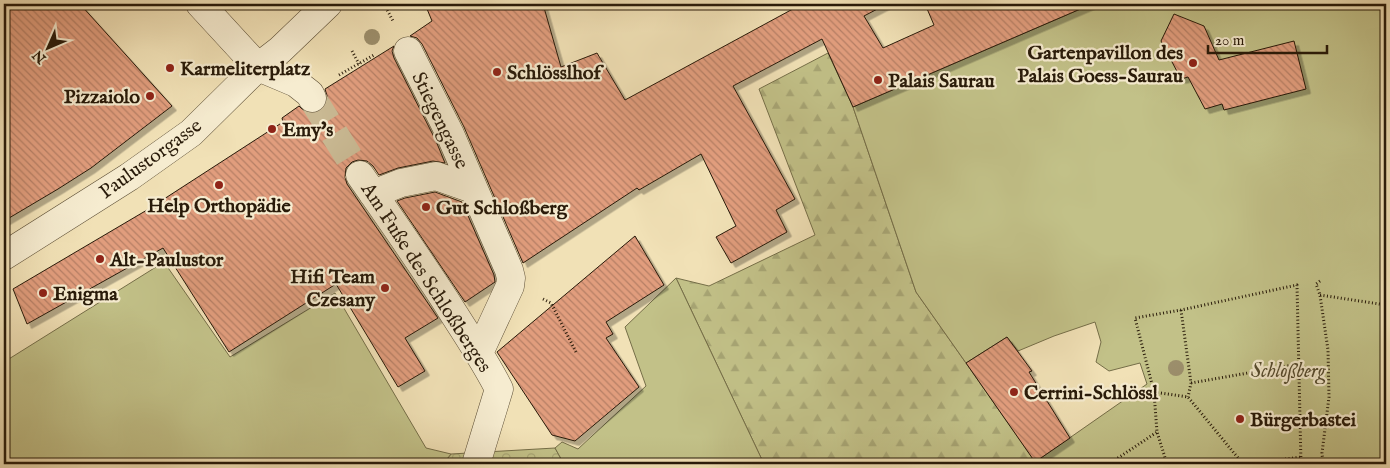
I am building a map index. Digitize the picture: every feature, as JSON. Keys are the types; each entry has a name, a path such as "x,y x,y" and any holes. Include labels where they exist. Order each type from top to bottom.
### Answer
{"street":[{"path":"200,4 258,67 296,83 310,94 312,98"},
{"name":"Paulustorgasse","path":"4,256 129,176 191,133 258,67 280,50 328,4"},
{"name":"Stiegengasse","path":"408,51 450,134 509,270 510,286"},
{"name":"Stiegengasse","path":"367,185 401,183 436,176 473,189"},
{"name":"Am Fuße des Schloßberges","path":"367,185 487,365 498,389 476,464"},
{"path":"478,352 510,286"}],"path":[{"path":"352,51 359,64"},
{"path":"333,78 376,54"},
{"path":"1320,281 1316,284 1320,295 1328,350 1329,397 1322,453 1323,464"},
{"path":"1166,464 1157,432 1154,392 1135,318 1296,285 1301,464"},
{"path":"510,286 551,302 577,354"},
{"path":"1320,295 1386,305"},
{"path":"1181,310 1191,383 1188,398"},
{"path":"1191,383 1299,364"},
{"path":"1154,392 1188,398 1243,464"},
{"path":"1109,464 1157,432"},
{"path":"1386,448 1386,464"},
{"path":"1247,464 1301,457"}],"green space":[{"name":"Schloßberg","path":"1092,4 1385,4 1386,464 1037,464 1035,462 1147,384 1140,363 1109,371 1096,362 1101,342 1095,322 1018,351 1007,337 966,363 916,292 853,107"},
{"path":"828,53 853,107 916,292 1037,464 764,464 676,278 709,286 815,235 759,89"},
{"path":"164,262 230,357 335,293 426,448 451,454 443,464 4,464 4,362"},
{"path":"676,278 764,464 564,464 555,448 562,442 578,449 646,386 625,327"},
{"path":"555,448 564,464 443,464 451,454"}],"building":[{"path":"4,4 80,4 172,106 91,168 4,221"},
{"path":"425,4 543,4 561,67 597,53 625,100 802,4 887,4 864,16 883,48 934,25 925,4 1092,4 853,107 822,39 733,86 795,199 776,210 787,232 731,263 716,237 736,226 701,154 639,190 637,188 523,263 464,127 422,44 417,38 410,36 432,21"},
{"path":"1174,14 1204,26 1219,60 1294,41 1306,89 1224,110 1222,104 1205,109 1188,77 1181,79 1161,41"},
{"path":"394,46 392,51 394,58 436,141 445,163 433,161 398,168 379,175 367,161 358,160 352,162 346,168 345,177 347,184 438,318 405,338 425,371 398,387 336,284 229,352 163,248 27,324 13,289 147,210 283,122 282,118 299,106 311,114 319,112 325,106 328,99 325,89"},
{"path":"435,192 462,202 494,275 495,282 465,302 397,201"},
{"path":"635,236 664,285 606,322 613,334 606,338 639,387 575,441 552,435 497,352"},
{"name":"Cerrini-Schlössl","path":"1007,337 1032,371 1029,372 1070,438 1035,462 966,363"}],"tunnel":[{"path":"312,98 360,175"}],"place":[{"name":"Gartenpavillon des Palais Goess-Saurau","path":"1193,63"},
{"name":"Karmeliterplatz","path":"170,68"},
{"name":"Schlösslhof","path":"497,72"},
{"name":"Palais Saurau","path":"878,80"},
{"name":"Pizzaiolo","path":"150,96"},
{"name":"Emy's","path":"272,129"},
{"name":"Help Orthopädie","path":"219,185"},
{"name":"Gut Schloßberg","path":"426,207"},
{"name":"Alt-Paulustor","path":"100,259"},
{"name":"Hifi Team Czesany","path":"385,288"},
{"name":"Enigma","path":"43,293"},
{"name":"Cerrini-Schlössl","path":"1014,392"},
{"name":"Bürgerbastei","path":"1240,419"}]}
